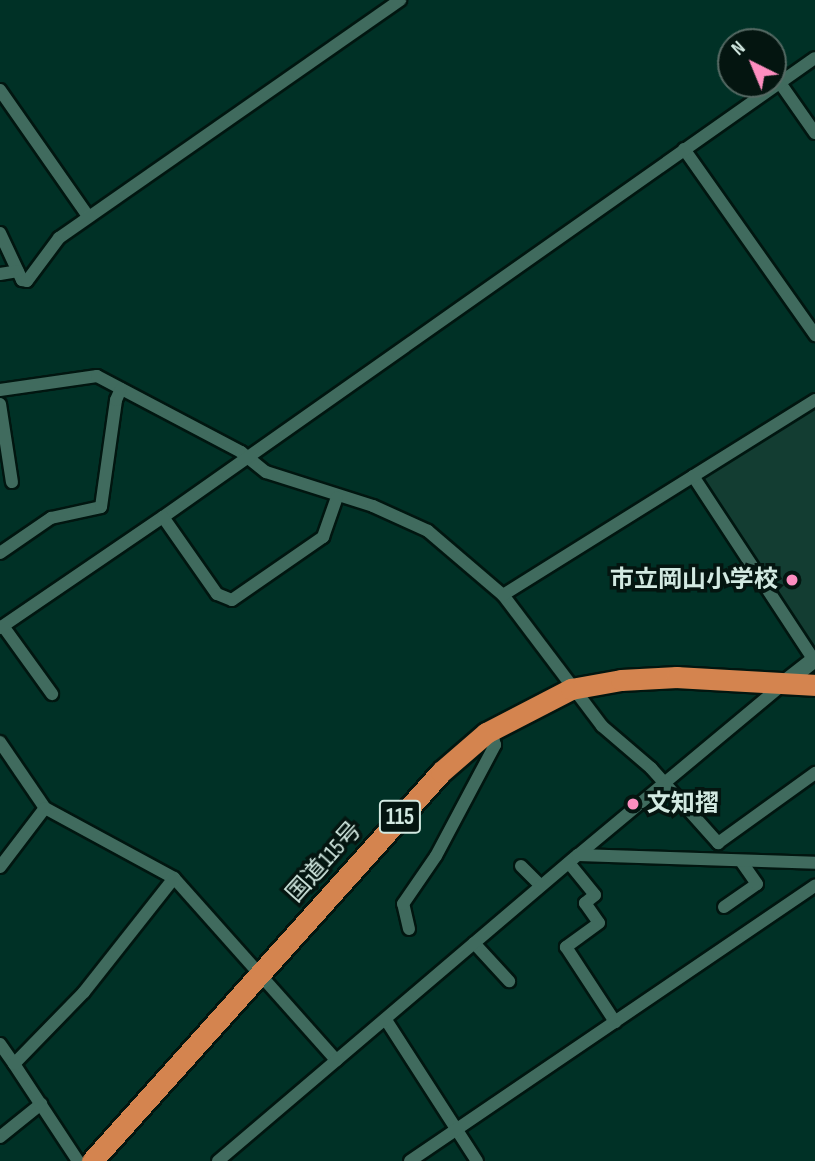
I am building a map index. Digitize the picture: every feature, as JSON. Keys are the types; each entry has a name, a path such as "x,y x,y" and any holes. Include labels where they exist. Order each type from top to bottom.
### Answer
{"highway":[{"name":"国道115号","path":"92,1161 441,772 491,730 571,689 656,677 815,685"}],"main road":[{"path":"783,684 815,659"}],"street":[{"path":"0,233 18,271 27,281 53,242 400,0"},
{"path":"787,78 815,58"},
{"path":"0,90 88,216"},
{"path":"787,93 815,133"},
{"path":"52,694 1,626 163,517 246,456 758,98"},
{"path":"684,149 815,335"},
{"path":"0,274 18,271"},
{"path":"0,390 92,375 246,456 283,480 373,506 428,531 503,595 571,689 602,726 662,782 757,884 724,907"},
{"path":"0,553 51,517 101,507 116,400 121,389"},
{"path":"503,595 815,400"},
{"path":"0,404 12,482"},
{"path":"693,476 815,659"},
{"path":"163,517 217,594 232,600 323,537 337,497"},
{"path":"218,1161 662,782 783,684"},
{"path":"409,929 403,904 436,856 495,745 491,730"},
{"path":"0,742 45,807 174,878 261,972 336,1060"},
{"path":"718,842 815,773"},
{"path":"0,867 45,807"},
{"path":"573,859 815,863"},
{"path":"573,859 595,895 585,902 599,923 566,947 615,1022"},
{"path":"521,866 541,886"},
{"path":"14,1064 84,992 174,878"},
{"path":"410,1161 815,886"},
{"path":"474,943 509,981"},
{"path":"386,1020 477,1161"},
{"path":"0,1044 78,1161"},
{"path":"0,1137 41,1104"}],"shaded area":[{"name":"市立岡山小学校","path":"815,403 814,647 702,481 703,474"}],"place":[{"name":"市立岡山小学校","path":"792,580"},
{"name":"文知摺","path":"633,804"}]}
